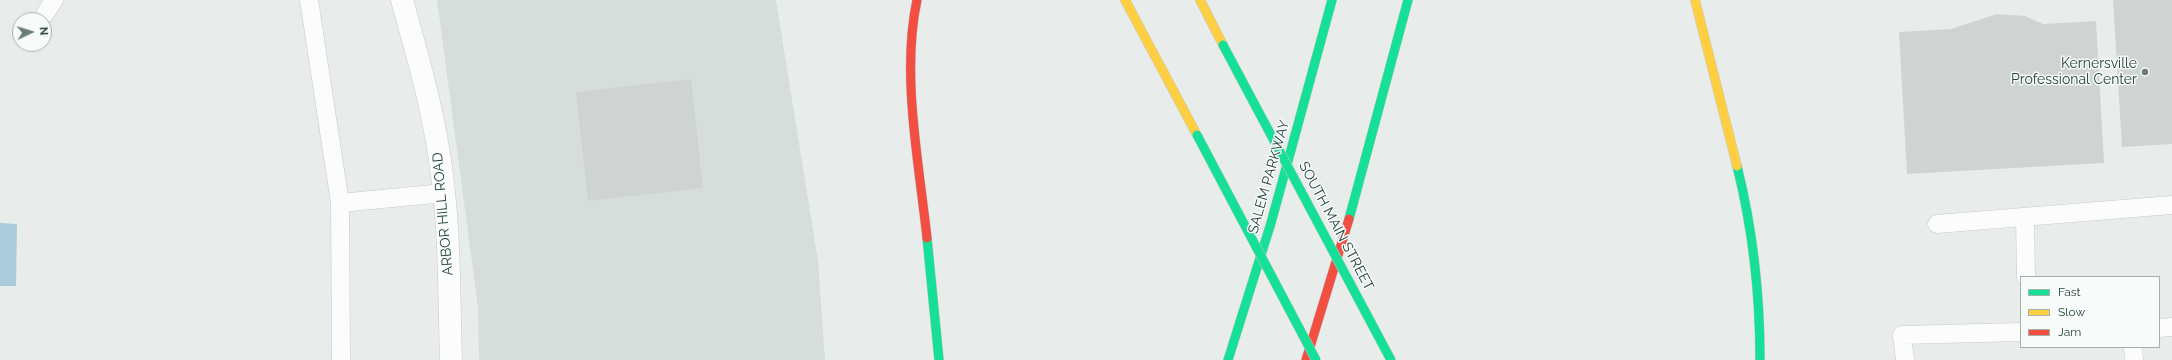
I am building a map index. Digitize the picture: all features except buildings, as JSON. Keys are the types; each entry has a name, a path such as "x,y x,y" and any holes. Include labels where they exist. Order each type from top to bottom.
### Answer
{"main road":[{"path":"917,0 913,17 910,51 911,86 939,360"},
{"path":"1125,0 1316,360"},
{"name":"SOUTH MAIN STREET","path":"1200,0 1391,360"},
{"name":"SALEM PARKWAY","path":"1228,360 1272,223 1316,65 1332,0"},
{"path":"1306,360 1342,245 1388,84 1408,0"},
{"path":"1695,0 1748,215 1759,308 1760,360"}],"street":[{"name":"ARBOR HILL ROAD","path":"402,0 427,91 444,193 451,360"}],"lane":[{"path":"309,0 340,203 341,360"},
{"path":"340,203 444,193"},
{"path":"1937,224 2172,205"},
{"path":"2025,217 2026,276"},
{"path":"2160,328 2172,327"},
{"path":"1905,360 1902,336 2020,332"},
{"path":"2132,348 2134,360"}],"shaded area":[{"path":"437,0 776,0 818,261 825,360 479,360 478,308"}],"water":[{"path":"0,223 17,224 16,286 0,286"}],"traffic: fast":[{"path":"1228,360 1271,223 1332,0"},
{"path":"1349,219 1408,0"},
{"path":"1223,45 1391,360"},
{"path":"1197,135 1316,360"},
{"path":"1737,166 1743,190 1757,286 1760,360"},
{"path":"927,238 939,360"}],"traffic: slow":[{"path":"1125,0 1197,135"},
{"path":"1200,0 1223,45"},
{"path":"1695,0 1737,166"}],"traffic: jam":[{"path":"917,0 913,28 911,88 916,149 927,238"},
{"path":"1306,360 1349,219"}],"place":[{"name":"Kernersville Professional Center","path":"2145,72"}]}
